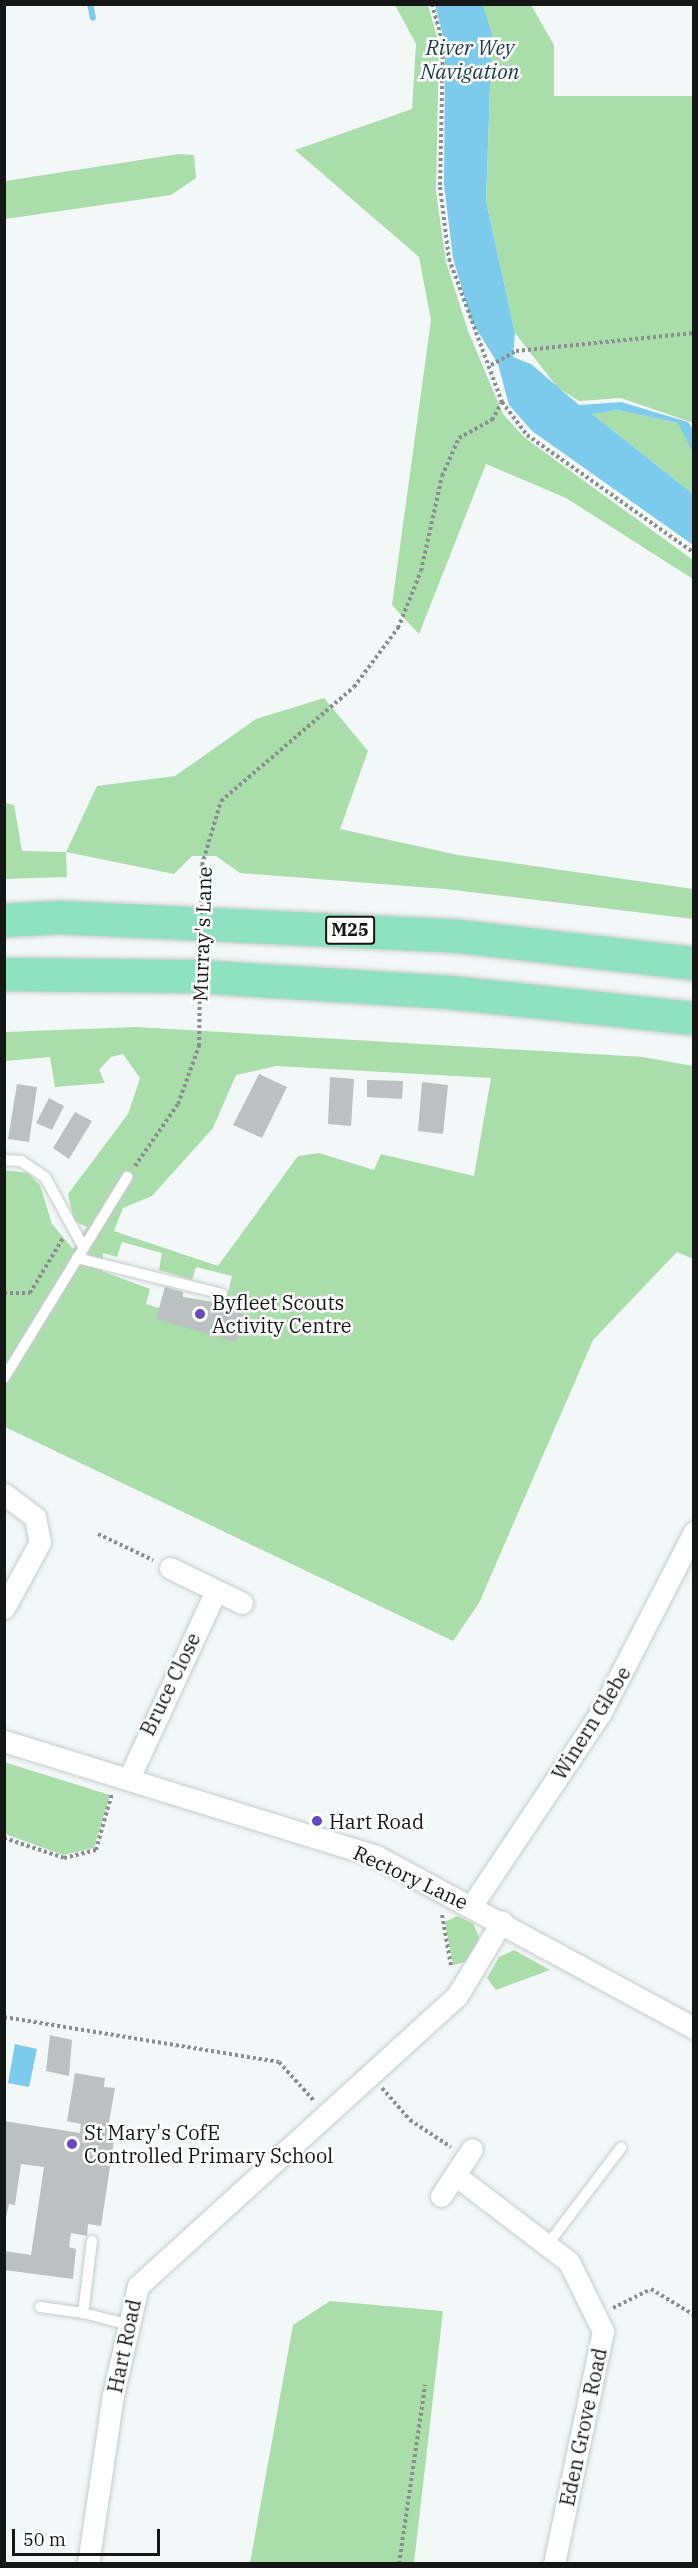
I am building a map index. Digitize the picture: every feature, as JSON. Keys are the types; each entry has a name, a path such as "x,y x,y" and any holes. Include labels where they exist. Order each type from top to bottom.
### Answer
{"highway":[{"name":"M25","path":"4,920 59,916 459,936 693,963"},
{"path":"4,974 195,976 437,991 693,1018"}],"street":[{"path":"4,1494 34,1518 40,1542 4,1608"},
{"name":"Winern Glebe","path":"472,1905 600,1714 693,1532"},
{"path":"170,1568 242,1603"},
{"name":"Bruce Close","path":"123,1777 216,1591"},
{"name":"Rectory Lane","path":"4,1741 376,1856 502,1921 693,2028"},
{"name":"Hart Road","path":"88,2564 126,2324 147,2274 457,1996 502,1921"},
{"path":"441,2196 470,2153"},
{"name":"Eden Grove Road","path":"455,2175 569,2262 603,2331 596,2377 554,2564"}],"lane":[{"path":"4,1160 21,1161 45,1177 83,1246"},
{"path":"4,1378 83,1246 128,1177"},
{"path":"77,1258 222,1294"},
{"path":"548,2244 621,2148"},
{"path":"83,2313 92,2241"},
{"path":"40,2307 83,2313 126,2324"}],"path":[{"path":"432,4 443,44 440,188 449,259 502,402 528,435 693,553"},
{"path":"491,365 516,351 693,333"},
{"name":"Murray's Lane","path":"128,1177 178,1104 199,1046 202,865 221,801 354,687 399,628 421,571 442,476 459,438 492,420 502,402"},
{"path":"4,1293 30,1293 70,1224"},
{"path":"98,1534 170,1568"},
{"path":"4,1838 63,1858 96,1850 123,1777"},
{"path":"449,1893 441,1910 457,1996"},
{"path":"4,2018 279,2062 325,2114"},
{"path":"370,2074 410,2120 470,2153"},
{"path":"597,2316 651,2289 693,2315"},
{"path":"399,2564 425,2385"}],"green space":[{"path":"395,5 428,5 439,44 436,192 446,262 468,331 503,414 525,438 693,560 693,579 566,498 486,464 419,634 392,605 431,320 419,257 295,150 412,109 416,44"},
{"path":"483,5 531,5 554,45 554,96 693,96 693,423 621,398 579,401 557,387 515,333 486,201 492,33"},
{"path":"179,154 194,155 196,178 171,195 5,219 5,181"},
{"path":"618,410 678,423 686,432 693,453 693,494 592,414"},
{"path":"324,698 368,751 340,829 458,855 693,889 693,919 445,889 240,873 216,856 192,856 174,874 66,852 97,786 175,776 256,719"},
{"path":"5,803 14,805 22,851 66,852 67,877 5,879"},
{"path":"136,1027 643,1057 693,1066 693,1259 677,1252 593,1340 479,1603 453,1641 5,1427 4,1170 28,1173 40,1185 52,1224 73,1249 87,1227 74,1221 68,1194 128,1114 140,1078 123,1054 111,1057 99,1070 105,1083 55,1087 50,1057 5,1061 5,1032","holes":["276,1066 491,1078 474,1176 381,1154 374,1170 319,1153 298,1156 218,1266 114,1231 123,1208 152,1196 213,1128 236,1075","122,1242 162,1253 159,1270 192,1280 196,1267 232,1276 227,1296 239,1300 239,1306 183,1297 183,1292 165,1287 159,1308 146,1304 150,1289 102,1271 103,1253 117,1257"]},
{"path":"4,1762 110,1795 94,1848 63,1855 5,1834"},
{"path":"457,1916 473,1923 481,1942 470,1961 453,1965 445,1922"},
{"path":"514,1950 550,1970 496,1990 487,1978 499,1957"},
{"path":"330,2301 443,2311 414,2563 250,2563 293,2325"}],"water":[{"name":"River Wey Navigation","path":"435,5 483,5 492,33 486,201 515,333 513,357 531,364 579,405 621,402 688,422 693,429 693,453 678,423 618,410 592,414 693,494 693,545 532,431 509,405 498,364 471,320 453,258 444,185 445,43"},
{"path":"15,2044 37,2049 29,2087 8,2083"}],"building":[{"path":"259,1074 287,1087 262,1138 233,1125"},
{"path":"330,1077 354,1079 351,1126 328,1124"},
{"path":"367,1080 403,1081 402,1099 367,1097"},
{"path":"422,1082 448,1085 443,1134 418,1131"},
{"path":"17,1084 37,1087 29,1142 8,1139"},
{"path":"49,1098 64,1106 52,1130 36,1123"},
{"path":"75,1112 92,1121 69,1159 53,1148"},
{"name":"Byfleet Scouts Activity Centre","path":"165,1287 183,1292 182,1297 244,1308 236,1342 156,1319"},
{"path":"50,2035 72,2040 69,2076 46,2071"},
{"path":"75,2073 105,2078 104,2087 115,2088 106,2139 114,2141 101,2226 88,2224 87,2236 71,2233 69,2247 76,2249 73,2279 4,2270 4,2251 31,2255 44,2167 21,2164 15,2205 9,2204 4,2226 4,2121 80,2133 81,2124 67,2121"}],"waterway":[{"path":"90,4 93,18"}],"place":[{"name":"Byfleet Scouts Activity Centre","path":"200,1314"},
{"name":"Hart Road","path":"317,1821"},
{"name":"St Mary's CofE Controlled Primary School","path":"72,2144"}]}
